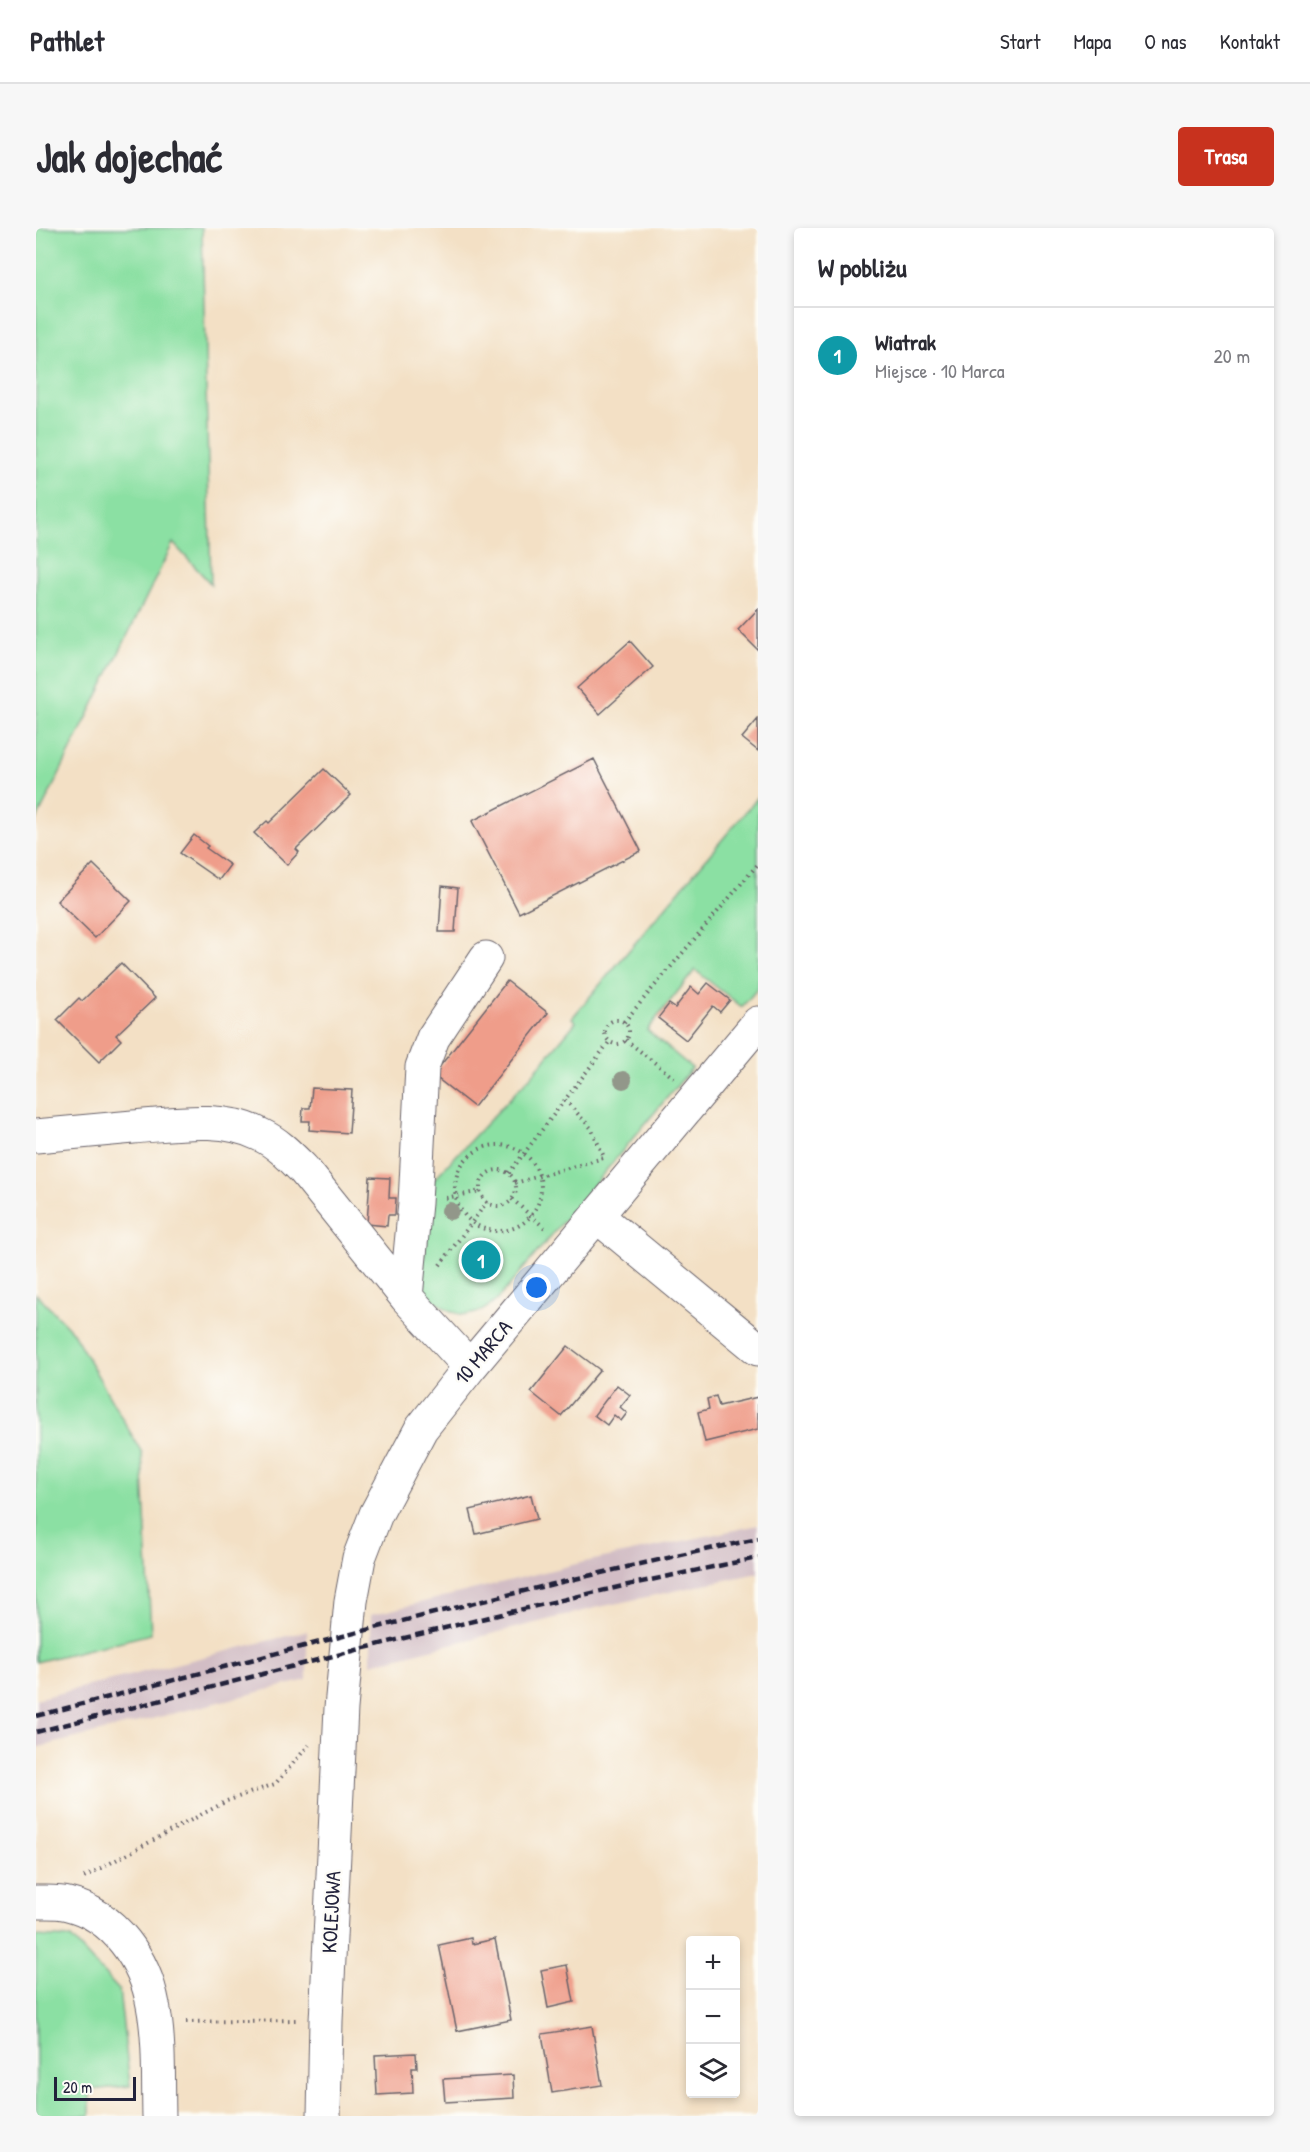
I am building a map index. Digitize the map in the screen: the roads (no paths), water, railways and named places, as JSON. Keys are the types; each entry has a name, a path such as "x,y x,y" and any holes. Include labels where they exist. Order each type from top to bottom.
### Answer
{"street":[{"path":"406,1297 415,1203 422,1067 433,1038 486,958"},
{"name":"10 MARCA","path":"341,1708 351,1601 359,1558 376,1514 421,1429 470,1367 598,1217 758,1023"},
{"path":"36,1136 195,1123 239,1126 262,1135 286,1152 304,1170 406,1297 470,1367"},
{"path":"598,1217 758,1349"},
{"name":"KOLEJOWA","path":"324,2116 326,2021 341,1708"},
{"path":"36,1902 69,1904 91,1913 118,1933 138,1962 147,1981 154,2013 159,2116"}],"railway":[{"path":"36,1716 486,1600 758,1539"},
{"path":"36,1732 486,1618 758,1558"}],"place":[{"name":"Wiatrak","path":"481,1260"}]}
